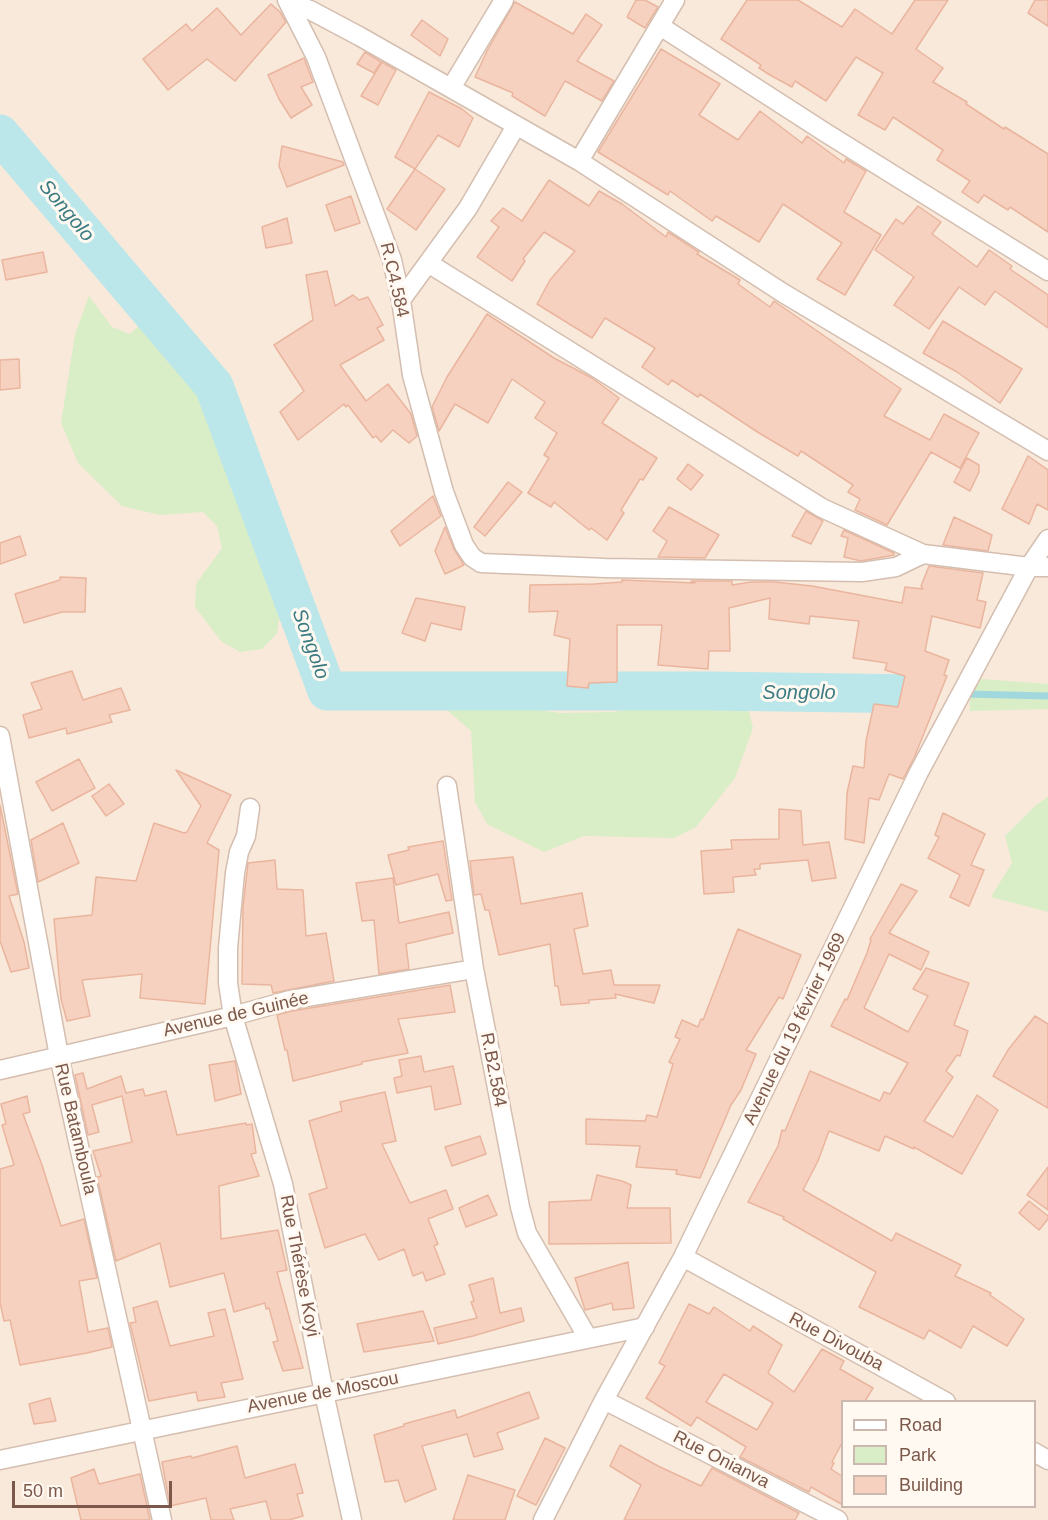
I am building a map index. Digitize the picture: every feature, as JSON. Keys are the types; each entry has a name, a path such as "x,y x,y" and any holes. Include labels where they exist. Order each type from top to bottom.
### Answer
{"street":[{"path":"451,88 504,0"},
{"path":"579,160 675,0"},
{"path":"287,1 313,5 516,126 579,160 783,293 1048,451"},
{"name":"R.C4.584","path":"287,1 316,57 392,260 401,300 412,375 444,492 464,545 472,557 481,563 605,568 862,572 896,567 923,554"},
{"path":"660,26 826,133 1048,271"},
{"path":"401,300 468,208 516,126"},
{"path":"428,263 822,508 923,554 1029,567 1048,567"},
{"name":"Avenue du 19 février 1969","path":"543,1520 604,1400 683,1257 919,772 1029,567 1048,539"},
{"name":"Rue Batamboula","path":"0,736 59,1056 162,1520"},
{"name":"R.B2.584","path":"447,786 474,969 527,1233 588,1338"},
{"name":"Rue Thérèse Koyi","path":"250,808 246,836 239,852 235,873 228,948 228,983 233,1016 284,1184 324,1393 352,1520"},
{"name":"Avenue de Guinée","path":"0,1070 233,1016 290,1000 474,969"},
{"name":"Rue Divouba","path":"683,1257 944,1400"},
{"name":"Avenue de Moscou","path":"0,1460 645,1327"},
{"name":"Rue Onianva","path":"604,1400 838,1520"}],"shaded area":[{"path":"0,0 1048,0 1048,1520 0,1520"}],"green space":[{"path":"89,296 112,327 130,334 147,318 206,387 267,556 280,614 277,633 262,649 240,652 221,641 195,607 196,584 222,548 217,526 203,512 160,515 122,506 78,463 61,423 75,334"},
{"path":"969,678 1048,684 1048,709 970,711"},
{"path":"711,694 733,696 748,708 753,728 735,778 696,827 674,838 584,836 544,852 487,824 475,802 471,731 448,711 489,703 561,713 613,712"},
{"path":"1048,797 1048,912 991,897 1012,863 1005,836 1036,805"}],"building":[{"path":"636,0 645,0 658,7 645,28 627,17"},
{"path":"747,0 798,0 842,27 855,9 892,34 915,0 948,0 916,49 943,68 933,82 967,102 966,104 1004,129 1005,127 1048,154 1048,232 1010,207 1008,210 984,195 978,203 962,192 970,181 937,160 943,150 893,117 885,130 858,115 883,73 856,57 826,101 795,81 792,87 770,75 759,68 761,65 721,39"},
{"path":"1035,0 1048,0 1048,26 1028,13"},
{"path":"515,2 573,34 586,14 602,25 577,61 614,81 602,101 565,81 545,116 512,96 513,93 475,77"},
{"path":"271,4 286,22 235,81 207,59 168,90 143,59 186,24 192,31 217,8 241,35"},
{"path":"422,20 448,39 440,56 411,35"},
{"path":"661,49 720,84 699,115 738,140 760,111 802,143 807,136 844,163 846,159 866,171 844,212 881,235 845,295 817,279 842,243 783,204 759,242 716,216 712,221 670,191 668,195 598,152"},
{"path":"365,52 381,62 374,73 357,64"},
{"path":"304,58 313,82 301,87 312,105 291,118 268,75"},
{"path":"382,62 396,70 378,105 361,96"},
{"path":"429,92 462,109 473,118 459,147 438,135 415,169 395,157"},
{"path":"282,146 343,162 344,165 287,187 279,166"},
{"path":"415,169 445,189 416,230 387,209"},
{"path":"549,180 589,206 599,191 622,204 666,237 668,232 699,252 697,254 740,280 738,284 770,307 774,301 901,389 884,416 930,440 944,414 979,433 960,468 931,452 887,525 855,510 860,499 848,492 853,485 801,451 798,456 700,394 698,397 672,380 668,385 642,367 655,348 605,318 592,338 537,304 550,280 575,251 544,232 523,259 525,261 512,281 477,257 499,227 491,221 503,208 522,221"},
{"path":"351,196 360,223 335,231 326,205"},
{"path":"918,206 941,222 932,234 977,267 989,250 1012,266 1010,269 1048,295 1048,328 995,291 985,305 959,287 929,329 894,305 914,277 875,250 896,219 903,224"},
{"path":"287,218 292,243 266,248 262,227"},
{"path":"43,252 47,272 6,280 2,260"},
{"path":"327,271 335,306 353,295 359,300 368,297 383,325 377,328 384,340 340,365 366,401 388,384 411,414 417,436 409,443 393,430 381,442 376,436 373,438 348,405 346,407 344,404 298,440 280,412 304,391 274,345 313,320 306,275"},
{"path":"487,314 554,358 592,378 619,398 602,423 657,458 643,480 640,479 621,510 624,513 607,540 591,528 589,530 554,502 551,507 528,493 549,458 544,455 557,433 535,418 545,402 512,379 488,423 455,404 439,431 432,407 447,377"},
{"path":"943,321 1022,369 1000,403 957,372 923,353"},
{"path":"19,359 20,388 0,390 0,360"},
{"path":"1028,456 1048,470 1048,510 1037,504 1029,524 1002,509"},
{"path":"967,458 979,465 979,472 970,491 954,482"},
{"path":"688,464 703,475 691,490 677,479"},
{"path":"508,482 522,492 485,536 474,527"},
{"path":"433,496 441,516 400,546 391,531"},
{"path":"669,507 719,535 705,558 658,557 667,541 653,531"},
{"path":"806,511 823,521 811,544 792,536"},
{"path":"954,517 992,535 988,551 943,545"},
{"path":"445,527 464,565 445,574 435,551"},
{"path":"844,530 894,555 861,561 844,557 848,538 841,536"},
{"path":"20,536 26,555 0,564 0,543"},
{"path":"929,566 983,573 977,600 986,602 980,628 932,616 925,651 949,660 944,675 947,676 914,758 903,779 889,774 879,800 869,798 864,843 845,839 847,793 853,766 864,768 866,741 874,704 898,707 905,676 885,670 887,663 853,658 859,621 810,616 809,624 769,619 770,598 729,608 730,651 709,651 708,669 658,665 662,625 617,625 617,682 589,683 588,688 567,686 570,639 554,635 558,611 529,612 530,585 594,584 622,582 622,580 695,583 691,581 732,581 732,585 775,582 812,586 902,603 905,587 923,589 921,586"},
{"path":"60,577 86,578 85,612 62,612 24,623 15,594 60,580"},
{"path":"416,598 465,607 461,630 431,623 425,641 402,633"},
{"path":"72,671 83,700 121,688 130,710 109,715 112,722 67,734 66,728 29,738 23,715 42,709 31,683"},
{"path":"79,759 95,788 52,811 36,782"},
{"path":"176,770 231,795 207,843 219,850 205,1004 140,998 142,974 82,980 90,1016 67,1021 61,999 54,919 92,915 96,877 136,881 154,823 187,832 201,806"},
{"path":"109,784 124,804 106,816 92,796"},
{"path":"0,805 18,894 9,896 24,942 29,968 11,972 0,941"},
{"path":"779,809 801,811 803,845 829,842 836,878 812,881 808,860 760,864 760,869 754,869 756,875 733,877 734,892 704,894 701,851 732,849 731,840 779,839"},
{"path":"943,813 985,834 971,865 984,870 969,906 950,897 960,875 928,858 939,837 935,835"},
{"path":"63,823 79,863 38,882 31,840"},
{"path":"443,841 452,900 446,901 438,874 396,885 388,855 409,850 408,847"},
{"path":"513,857 521,904 582,893 588,926 574,929 583,974 611,970 614,985 660,985 654,1003 615,994 616,998 561,1005 558,986 555,986 550,944 499,955 489,910 485,910 481,894 474,895 470,861"},
{"path":"275,860 277,889 303,890 306,936 326,933 334,981 273,993 271,985 242,984 243,907 248,863"},
{"path":"393,878 399,923 449,912 453,933 406,944 409,969 379,974 374,920 362,921 356,883"},
{"path":"901,884 917,891 889,933 929,952 921,970 889,954 864,1008 908,1032 928,996 913,989 926,968 969,983 954,1025 968,1031 960,1056 957,1055 946,1071 953,1077 924,1121 953,1137 977,1095 998,1110 962,1174 914,1147 914,1149 885,1136 879,1151 829,1131 818,1161 803,1190 892,1241 896,1233 961,1265 955,1276 991,1293 990,1295 1024,1319 1007,1346 973,1326 961,1348 929,1330 924,1339 859,1307 876,1272 783,1219 784,1217 748,1202 778,1146 782,1130 785,1131 810,1071 880,1101 884,1092 890,1094 908,1063 831,1026 845,999 847,1000 867,953 870,939"},
{"path":"738,929 801,955 783,999 779,997 746,1050 756,1054 700,1178 676,1174 677,1170 636,1167 640,1146 586,1144 586,1119 645,1121 647,1115 657,1117 673,1064 669,1062 680,1039 675,1037 682,1020 698,1027 701,1019 703,1020"},
{"path":"450,985 455,1012 398,1019 408,1053 362,1062 362,1064 293,1081 277,1015"},
{"path":"1035,1016 1048,1024 1048,1108 993,1076 1008,1050"},
{"path":"421,1056 424,1072 453,1066 461,1104 435,1110 431,1086 397,1093 394,1078 402,1076 399,1060"},
{"path":"235,1061 241,1094 215,1101 209,1065"},
{"path":"83,1073 87,1089 121,1076 126,1093 143,1089 145,1096 166,1091 177,1135 246,1123 246,1125 252,1124 256,1153 251,1154 259,1176 219,1186 221,1239 278,1230 287,1270 277,1272 303,1368 283,1371 273,1342 278,1341 269,1308 266,1309 265,1303 234,1312 224,1273 170,1287 160,1243 116,1261 97,1177 101,1176 93,1151 132,1142 122,1096 92,1105 99,1132 88,1135 75,1075"},
{"path":"385,1092 396,1141 382,1144 410,1203 446,1190 453,1209 428,1219 438,1244 434,1246 445,1274 426,1281 423,1272 413,1276 404,1249 379,1260 365,1234 325,1248 309,1194 327,1188 309,1121 342,1111 340,1102"},
{"path":"27,1096 30,1112 23,1114 61,1226 84,1219 97,1278 79,1281 88,1332 108,1328 112,1347 20,1365 10,1320 4,1321 0,1302 0,1169 14,1165 2,1125 6,1124 1,1104"},
{"path":"480,1136 486,1154 452,1166 445,1147"},
{"path":"1048,1167 1048,1210 1027,1195"},
{"path":"597,1175 631,1185 627,1208 670,1208 671,1243 549,1244 549,1202 591,1200"},
{"path":"488,1195 497,1215 466,1227 459,1208"},
{"path":"1029,1201 1048,1216 1039,1230 1019,1213"},
{"path":"628,1262 634,1308 613,1310 612,1303 585,1310 575,1278"},
{"path":"493,1278 500,1313 521,1308 524,1321 438,1344 434,1328 477,1318 471,1302 474,1301 469,1285"},
{"path":"157,1301 170,1346 214,1336 208,1313 225,1309 243,1379 221,1383 225,1397 198,1401 196,1392 149,1401 130,1323 136,1322 133,1308"},
{"path":"689,1304 709,1314 714,1307 750,1331 753,1326 782,1345 768,1373 794,1392 822,1349 844,1361 840,1369 873,1388 866,1400 841,1400 841,1445 831,1469 841,1476 841,1504 811,1487 809,1492 740,1457 746,1447 697,1417 691,1426 646,1398 665,1366 659,1363","holes":["724,1374 773,1403 757,1430 706,1402"]},
{"path":"423,1311 434,1341 364,1352 357,1324"},
{"path":"529,1392 539,1418 497,1433 503,1449 474,1457 467,1434 422,1446 436,1489 405,1502 398,1480 385,1482 374,1435 455,1410 457,1418"},
{"path":"50,1398 56,1421 34,1424 29,1404"},
{"path":"545,1438 565,1448 536,1505 517,1496"},
{"path":"620,1445 701,1486 712,1468 799,1513 795,1520 624,1520 641,1485 610,1466"},
{"path":"237,1446 245,1478 295,1464 303,1493 297,1494 303,1516 289,1520 271,1520 266,1501 230,1509 234,1520 211,1520 206,1498 170,1506 162,1462 191,1456 192,1458"},
{"path":"94,1469 99,1484 140,1474 150,1520 81,1520 71,1478"},
{"path":"468,1475 515,1490 505,1520 453,1520"}],"waterway":[{"name":"Songolo","path":"0,134 214,386 327,691 711,691 919,694"},
{"path":"966,694 1048,696"}]}
